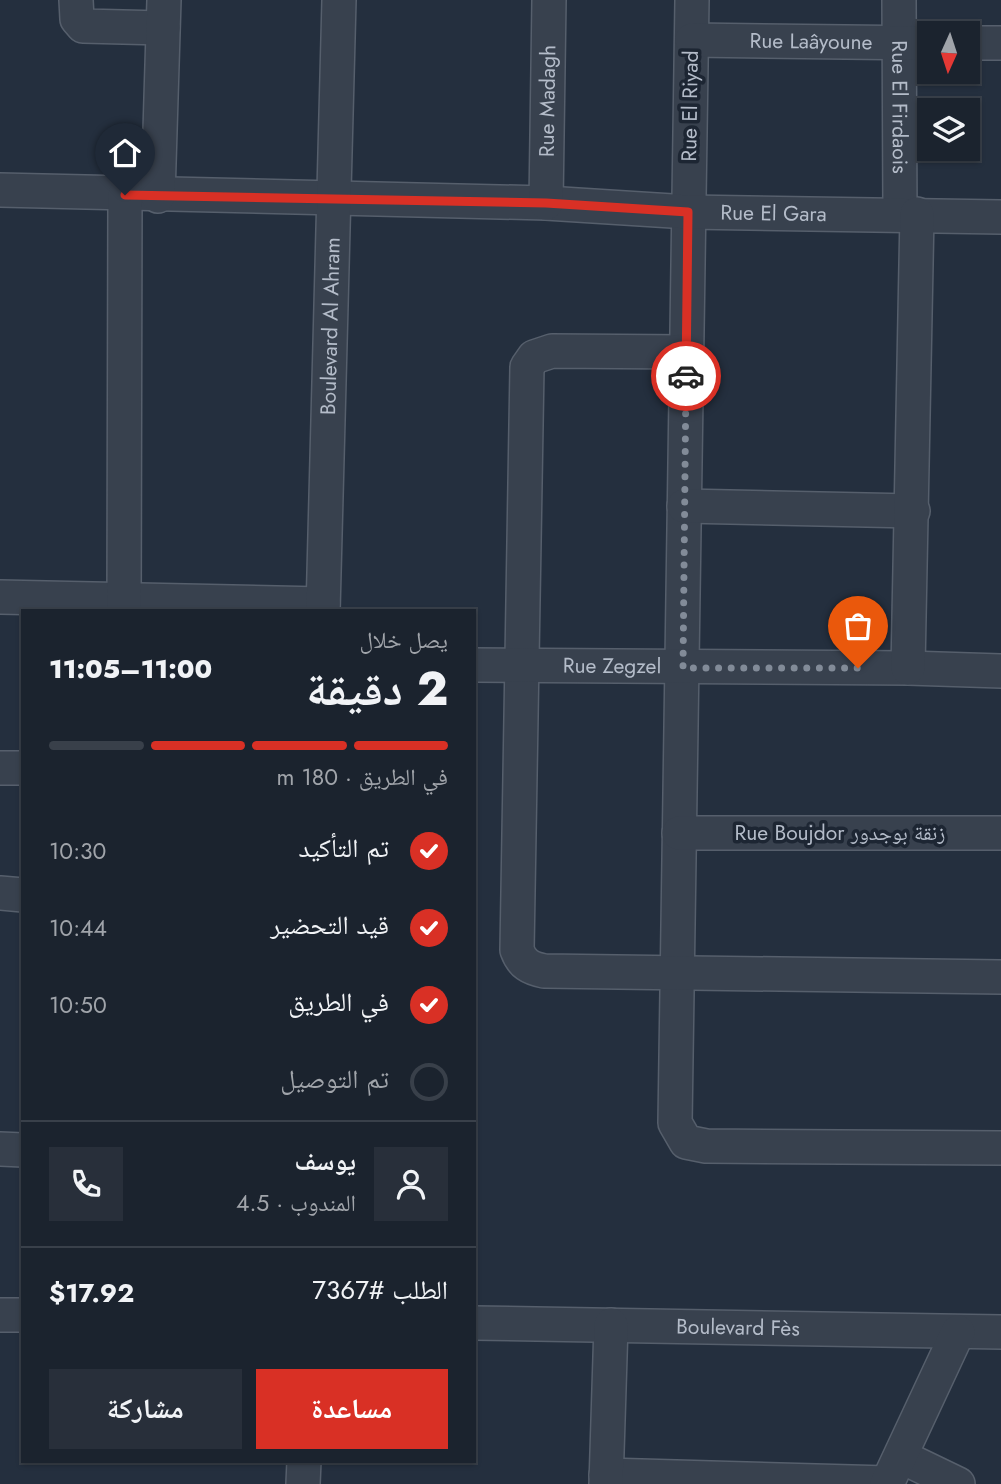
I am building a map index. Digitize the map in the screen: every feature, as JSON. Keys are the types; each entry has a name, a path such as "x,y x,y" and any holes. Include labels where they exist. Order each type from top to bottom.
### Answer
{"street":[{"path":"76,0 77,19 83,26 163,14 158,196"},
{"name":"Boulevard Al Ahram","path":"323,607 331,200 339,0"},
{"name":"Rue Madagh","path":"546,203 548,0"},
{"name":"Rue El Riyad","path":"692,0 675,1123 686,1142 706,1146 1001,1148"},
{"name":"Rue El Firdaois","path":"899,0 914,43 908,214 913,511 908,668"},
{"name":"Rue Laâyoune","path":"692,40 914,43"},
{"path":"980,43 1001,43"},
{"name":"Rue El Gara","path":"0,191 546,203 688,212 1001,217"},
{"path":"124,606 125,195"},
{"path":"687,352 552,351 534,357 527,367 516,950 520,959 530,968 544,971 679,970 1001,976"},
{"path":"684,506 913,511"},
{"path":"0,597 124,606 323,607"},
{"name":"Rue Zegzel","path":"476,665 1001,671"},
{"path":"0,768 21,768"},
{"name":"Rue Boujdor زنقة بوجدور","path":"679,833 1001,833"},
{"path":"0,893 21,895"},
{"path":"0,1149 21,1150"},
{"path":"0,1315 21,1315"},
{"name":"Boulevard Fès","path":"476,1323 1001,1332"},
{"path":"611,1325 606,1480 734,1481 893,1474 958,1484"},
{"path":"893,1474 958,1332"},
{"path":"303,1484 304,1463"}],"way so far":[{"path":"686,376 683,668 858,668"}],"route":[{"path":"125,195 546,203 688,212 686,376"}]}
